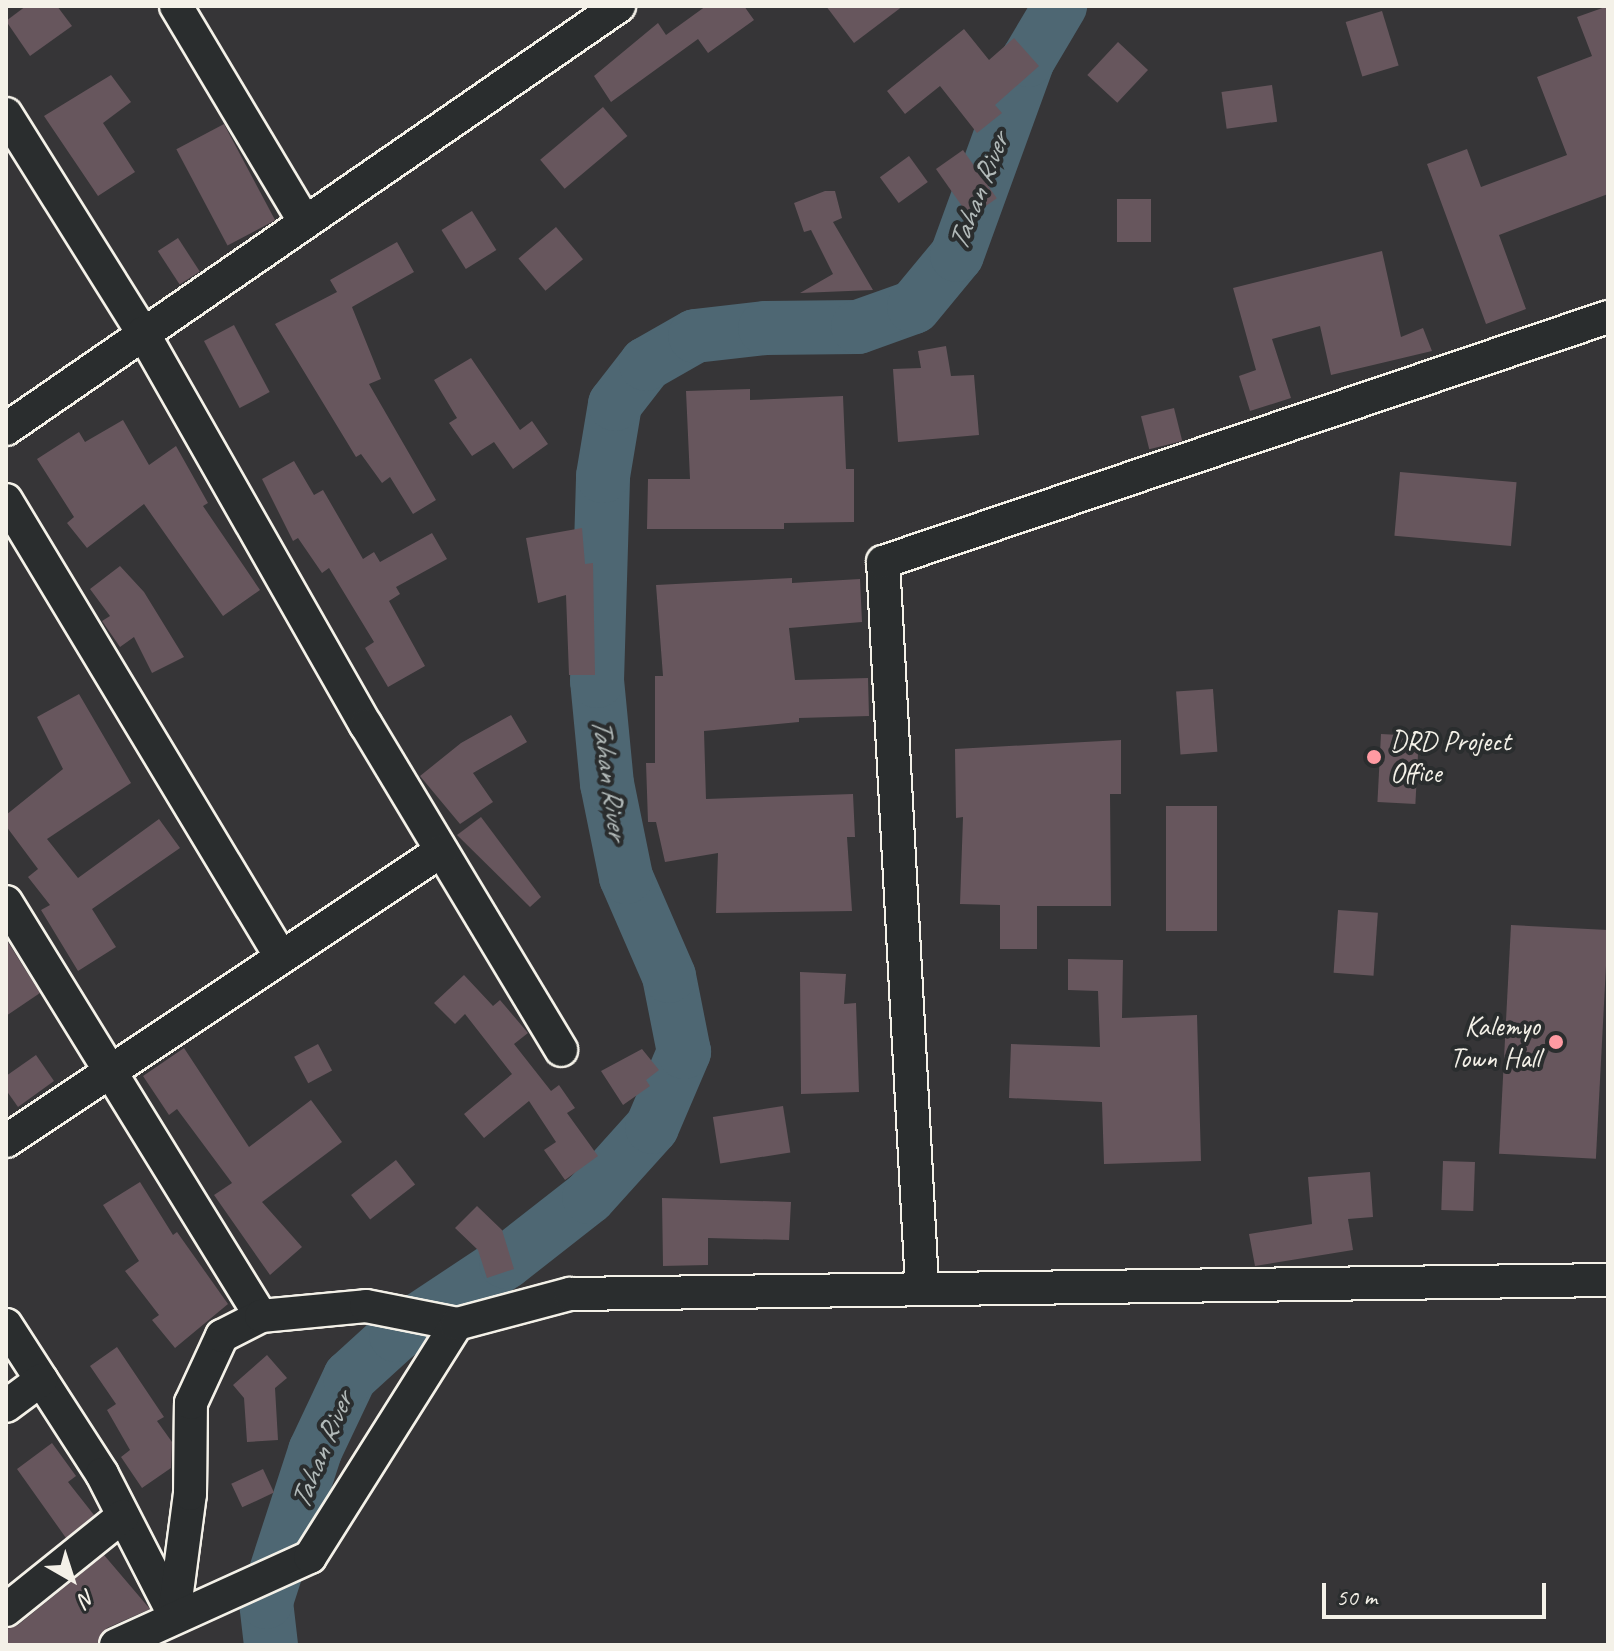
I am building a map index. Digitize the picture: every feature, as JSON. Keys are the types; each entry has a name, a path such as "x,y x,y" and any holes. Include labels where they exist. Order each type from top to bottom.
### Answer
{"street":[{"path":"176,6 304,221"},
{"path":"6,429 619,6"},
{"path":"6,114 143,333 441,851 561,1050"},
{"path":"922,1286 883,562 1608,317"},
{"path":"6,500 281,957"},
{"path":"6,1141 441,851"},
{"path":"6,902 261,1316"},
{"path":"174,1615 190,1494 191,1403 222,1336 261,1316 366,1306 457,1324 570,1294 922,1286 1608,1280"},
{"path":"116,1645 174,1615 310,1557 457,1324"},
{"path":"6,1325 123,1516 174,1615"},
{"path":"6,1406 41,1380"},
{"path":"6,1610 123,1516"}],"building":[{"path":"26,6 57,6 72,26 30,56 6,21"},
{"path":"706,6 744,6 754,20 708,53 698,39 611,102 594,76 658,23 666,35"},
{"path":"826,6 903,6 854,43"},
{"path":"1608,6 1608,194 1499,235 1526,309 1486,324 1427,164 1467,149 1481,187 1567,155 1537,77 1592,56 1577,17"},
{"path":"1382,11 1399,66 1362,77 1346,22"},
{"path":"964,29 989,60 1014,38 1039,66 995,105 1002,113 977,133 940,86 905,114 887,91"},
{"path":"1118,42 1148,70 1117,103 1087,75"},
{"path":"111,75 131,102 103,123 135,172 98,196 44,116"},
{"path":"1272,85 1277,122 1227,129 1221,92"},
{"path":"603,107 627,136 565,189 540,160"},
{"path":"224,124 275,220 227,246 176,149"},
{"path":"963,150 997,198 970,217 936,169"},
{"path":"909,156 928,182 899,203 880,177"},
{"path":"825,191 835,191 842,218 833,222 873,290 800,293 833,274 811,230 804,232 794,203"},
{"path":"1117,199 1151,199 1151,242 1117,242"},
{"path":"472,211 496,250 466,269 441,230"},
{"path":"556,227 583,259 545,291 518,258"},
{"path":"178,238 200,272 180,285 158,251"},
{"path":"397,242 414,272 352,307 381,379 369,384 436,500 413,514 390,477 382,483 361,454 356,457 275,324 337,292 330,280"},
{"path":"1382,251 1401,337 1423,328 1432,351 1331,375 1320,326 1272,339 1291,398 1250,411 1239,376 1256,370 1233,288"},
{"path":"234,325 270,392 240,408 204,341"},
{"path":"946,346 951,376 974,375 979,435 898,442 893,369 921,368 918,351"},
{"path":"471,358 520,430 532,421 548,444 513,469 494,442 472,456 449,423 457,418 434,380"},
{"path":"750,389 750,400 843,396 846,469 854,469 854,522 784,523 784,529 647,529 648,479 690,479 686,391"},
{"path":"1174,408 1182,441 1149,449 1141,416"},
{"path":"123,420 149,465 176,446 208,503 203,506 260,590 223,616 144,504 87,548 67,523 74,517 37,459 79,432 85,442"},
{"path":"294,461 314,495 323,490 363,559 374,552 380,562 432,533 447,559 396,587 400,594 389,601 425,666 388,687 365,648 374,642 329,568 322,573 298,538 293,541 262,479"},
{"path":"1400,472 1517,482 1511,546 1394,536"},
{"path":"582,528 585,564 593,563 595,675 569,675 566,595 538,603 526,538"},
{"path":"120,566 144,592 184,657 152,673 134,637 120,647 102,621 110,616 90,589"},
{"path":"792,578 792,583 860,579 862,622 789,628 795,680 868,678 869,716 799,718 799,722 704,731 706,799 853,794 855,837 847,837 852,911 716,913 718,853 665,862 656,822 648,822 646,763 655,763 655,676 663,676 656,585"},
{"path":"1213,689 1217,752 1180,754 1176,692"},
{"path":"79,694 131,783 47,839 78,878 159,819 180,848 92,909 116,947 78,971 41,910 50,905 28,877 38,869 6,826 6,815 63,769 37,717"},
{"path":"511,715 527,742 473,773 493,802 460,824 420,776 461,743"},
{"path":"1381,734 1419,736 1415,804 1377,802"},
{"path":"1121,740 1121,794 1110,794 1111,906 1037,906 1037,949 1000,949 1000,905 960,904 963,817 956,818 955,749"},
{"path":"1166,806 1217,806 1217,931 1166,931"},
{"path":"481,817 541,897 530,907 457,835"},
{"path":"1338,910 1378,913 1374,976 1334,973"},
{"name":"Kalemyo Town Hall","path":"1511,925 1608,930 1596,1159 1499,1154"},
{"path":"6,939 40,993 6,1016"},
{"path":"1068,959 1123,960 1122,1018 1197,1015 1201,1161 1104,1164 1102,1102 1009,1098 1011,1044 1100,1047 1098,991 1068,990"},
{"path":"800,972 846,974 844,1004 856,1003 859,1092 801,1094"},
{"path":"464,975 493,1006 500,1000 528,1033 514,1044 551,1091 559,1085 575,1108 567,1113 598,1156 565,1180 544,1150 556,1142 529,1101 484,1138 464,1114 512,1074 465,1014 455,1024 434,1003"},
{"path":"318,1044 332,1070 308,1083 294,1057"},
{"path":"184,1048 249,1147 311,1100 342,1142 262,1202 302,1247 270,1275 214,1195 232,1183 177,1109 169,1115 143,1076"},
{"path":"642,1049 659,1070 646,1080 650,1086 623,1105 601,1071"},
{"path":"36,1055 54,1081 18,1107 6,1090 6,1076"},
{"path":"783,1106 790,1152 720,1164 713,1117"},
{"path":"396,1160 415,1184 370,1220 351,1195"},
{"path":"1443,1161 1475,1162 1473,1211 1441,1210"},
{"path":"1370,1172 1373,1217 1348,1219 1353,1250 1255,1266 1249,1234 1312,1224 1308,1177"},
{"path":"140,1182 173,1235 177,1232 228,1304 175,1348 152,1320 159,1315 125,1271 139,1261 103,1205"},
{"path":"662,1198 791,1202 789,1240 708,1238 708,1265 663,1266"},
{"path":"477,1206 502,1230 514,1269 487,1278 478,1250 455,1228"},
{"path":"117,1347 164,1417 157,1421 172,1442 171,1468 142,1488 121,1457 130,1450 107,1410 116,1404 90,1366"},
{"path":"267,1355 287,1378 275,1388 278,1440 247,1442 244,1398 233,1385"},
{"path":"52,1443 76,1476 68,1482 94,1515 66,1538 17,1469"},
{"path":"263,1469 274,1493 242,1507 231,1484"},
{"path":"104,1555 150,1609 107,1628 97,1645 6,1645 6,1629 18,1625"}],"waterway":[{"name":"Tahan River","path":"271,1645 266,1602 315,1451 350,1377 396,1335 506,1262 589,1197 652,1127 684,1052 669,976 626,877 607,784 597,681 603,476 615,404 646,364 695,336 765,328 858,327 914,307 957,255 1028,60 1060,6"}],"place":[{"name":"DRD Project Office","path":"1374,757"},
{"name":"Kalemyo Town Hall","path":"1556,1042"}]}
